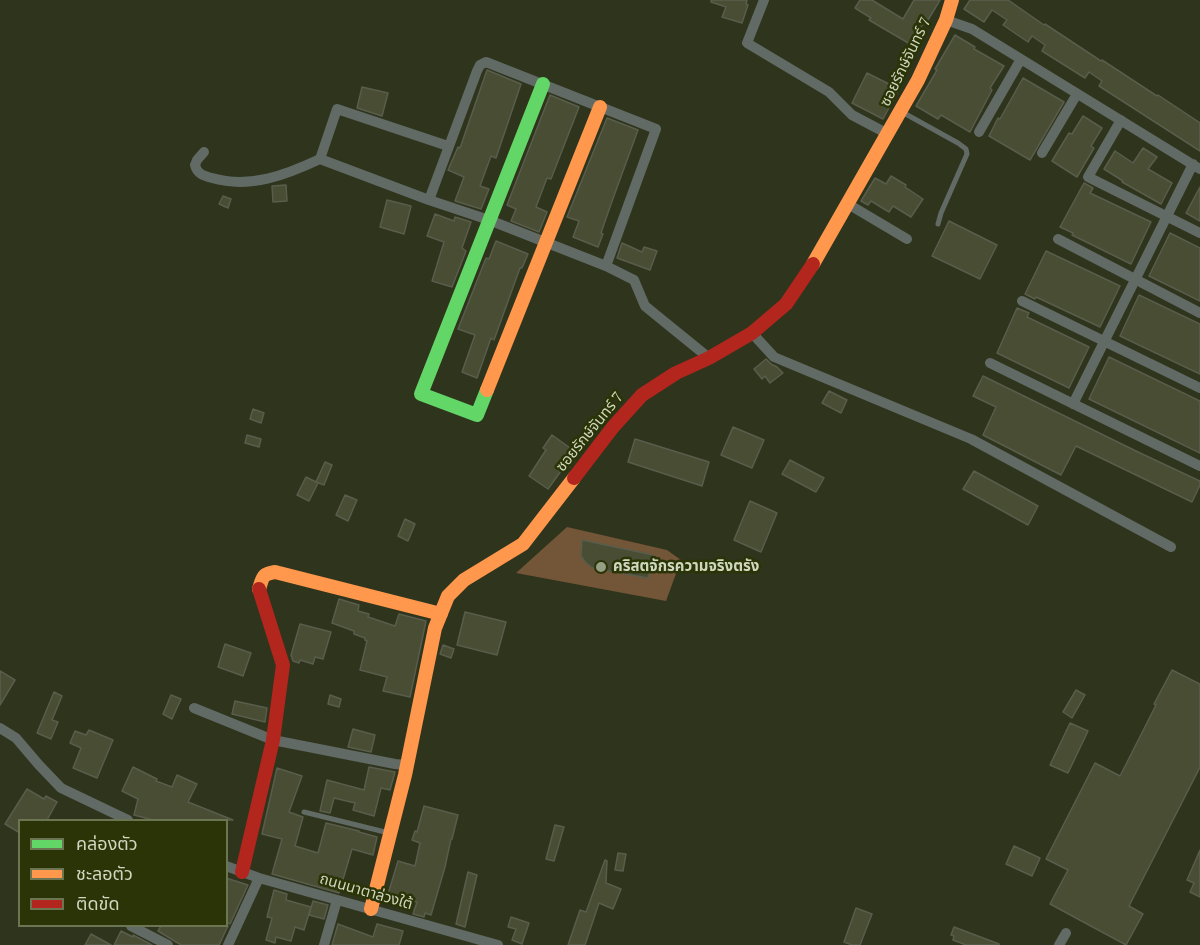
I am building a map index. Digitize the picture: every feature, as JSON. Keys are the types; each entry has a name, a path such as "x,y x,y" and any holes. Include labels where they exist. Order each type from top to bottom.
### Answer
{"street":[{"path":"764,0 747,43 829,92 852,115 888,134"},
{"name":"ซอยรักษ์จันทร์ 7","path":"371,909 407,765 435,628 448,596 464,580 524,544 613,427 642,395 676,373 709,358 752,333 786,304 813,264 901,111 946,20 952,0"},
{"path":"946,20 972,29 1196,167 1167,216 1073,404"},
{"path":"979,132 1021,59"},
{"path":"429,200 480,65 486,62 656,129 606,266"},
{"path":"543,84 421,394 477,415 600,107"},
{"path":"1042,153 1077,93"},
{"path":"320,159 337,109 448,146"},
{"path":"1121,120 1088,177 1200,233"},
{"path":"204,152 195,165 198,172 222,181 242,183 268,180 320,159 489,220 606,266 634,280 645,306 709,358"},
{"path":"848,204 908,239"},
{"path":"1058,239 1200,313"},
{"path":"1022,301 1200,388"},
{"path":"752,333 774,357 971,439 1171,547"},
{"path":"990,363 1200,466"},
{"path":"242,872 273,740 283,665 259,590 263,576 275,572 441,614"},
{"path":"194,708 273,740 407,765"},
{"path":"0,728 16,738 62,788 126,819"},
{"name":"ถนนนาตาล่วงใต้","path":"228,867 259,878 498,945"},
{"path":"228,945 259,878"},
{"path":"324,945 337,900"},
{"path":"133,927 168,945"},
{"path":"1059,945 1066,933"}],"lane":[{"path":"901,111 958,142 966,149 967,154 938,224"},
{"path":"304,812 390,834"}],"shaded area":[{"name":"คริสตจักรความจริงตรัง","path":"567,527 667,550 681,560 666,601 516,573"}],"building":[{"path":"711,0 747,0 748,5 742,23 722,17 726,7 711,2"},
{"path":"860,0 872,0 903,19 914,0 940,0 910,44 869,20 871,18 855,8"},
{"path":"970,0 1008,0 1044,25 1158,95 1200,123 1200,151 1099,86 1102,81 1089,72 1085,78 1042,51 1045,45 1032,36 1028,42 1003,25 1007,20 992,10 984,22 964,9"},
{"path":"955,35 1004,66 990,88 992,90 970,132 941,115 938,119 916,106"},
{"path":"487,70 521,84 496,158 491,156 480,186 489,189 481,209 455,201 464,177 448,170 458,147 460,148"},
{"path":"867,73 899,89 883,119 852,103"},
{"path":"1023,78 1064,102 1030,160 989,136"},
{"path":"362,87 388,93 382,116 357,108"},
{"path":"550,95 579,107 551,179 547,178 536,207 547,212 539,232 511,221 516,209 507,205"},
{"path":"1083,116 1102,128 1091,146 1094,148 1077,177 1052,161 1069,133 1072,134"},
{"path":"607,118 638,130 598,247 573,237 579,221 567,217"},
{"path":"1143,148 1157,157 1148,169 1172,183 1161,204 1104,169 1115,151 1133,163"},
{"path":"891,176 923,199 911,217 893,206 889,212 871,201 868,205 861,201 875,178 886,184"},
{"path":"1084,183 1093,188 1090,193 1151,222 1131,264 1060,227"},
{"path":"286,185 287,201 273,202 272,186"},
{"path":"1200,187 1200,221 1186,213"},
{"path":"223,196 231,199 228,208 219,204"},
{"path":"387,200 411,206 404,234 380,227"},
{"path":"435,214 454,221 455,217 471,222 462,248 466,251 452,287 432,281 444,242 427,236"},
{"path":"949,221 997,245 980,279 932,256"},
{"path":"1170,233 1200,248 1200,301 1149,276"},
{"path":"496,241 528,254 520,268 494,340 491,338 477,378 462,372 475,335 458,329 486,258 489,259"},
{"path":"622,243 642,252 644,247 657,251 650,270 617,258"},
{"path":"1046,251 1120,286 1100,327 1025,294"},
{"path":"1139,295 1200,324 1200,374 1120,336"},
{"path":"1017,308 1029,313 1027,317 1089,347 1069,388 997,353"},
{"path":"1109,357 1200,401 1200,453 1089,399"},
{"path":"766,359 783,373 770,383 765,376 762,379 754,369"},
{"path":"983,376 1200,481 1192,502 1076,446 1061,475 983,435 996,407 973,396"},
{"path":"829,391 847,400 841,413 822,403"},
{"path":"253,409 264,413 261,423 250,419"},
{"path":"733,427 764,440 752,468 721,455"},
{"path":"247,435 261,439 259,447 245,443"},
{"path":"552,435 577,453 569,466 566,464 548,489 529,476 546,450 543,448"},
{"path":"635,439 709,462 702,486 628,462"},
{"path":"790,460 824,478 816,492 782,474"},
{"path":"325,462 332,465 324,485 316,482"},
{"path":"974,471 1038,506 1028,525 963,489"},
{"path":"306,477 318,483 309,501 297,495"},
{"path":"345,495 357,500 348,521 336,515"},
{"path":"750,501 777,513 761,552 734,540"},
{"path":"405,519 415,524 408,541 398,536"},
{"path":"582,540 653,555 648,578 593,568 581,556"},
{"path":"339,599 359,605 358,611 369,614 368,617 395,626 399,614 426,621 410,697 383,691 387,677 360,670 367,641 354,634 354,631 332,623"},
{"path":"465,612 506,622 497,655 457,645"},
{"path":"300,624 331,632 323,659 315,657 313,664 300,660 299,663 293,661 291,655"},
{"path":"225,644 251,653 243,676 218,667"},
{"path":"443,645 454,649 451,658 440,654"},
{"path":"1172,670 1200,684 1200,767 1129,906 1143,914 1126,945 1050,904 1068,870 1046,859 1095,763 1120,776"},
{"path":"0,671 15,680 0,705"},
{"path":"1076,690 1085,695 1072,718 1063,712"},
{"path":"54,692 62,696 52,720 58,722 51,739 37,733"},
{"path":"171,695 181,699 172,719 163,714"},
{"path":"330,695 341,699 339,707 328,704"},
{"path":"235,701 267,708 265,722 232,714"},
{"path":"1070,723 1088,731 1068,773 1050,765"},
{"path":"353,729 375,735 371,752 348,747"},
{"path":"89,730 113,740 97,778 73,768 81,748 70,743 75,731 86,735"},
{"path":"133,767 157,779 156,781 172,787 177,775 197,784 188,802 233,820 149,819 134,815 138,799 122,791"},
{"path":"369,767 395,772 390,790 381,788 374,816 353,810 355,803 334,798 330,813 320,811 327,780 364,790"},
{"path":"277,768 302,776 289,812 303,817 295,846 318,853 326,823 377,837 373,855 352,849 339,893 272,874 282,839 262,834"},
{"path":"27,789 44,799 46,796 57,802 48,819 18,819 18,832 5,824"},
{"path":"424,806 458,815 431,915 425,913 424,917 413,914 417,902 388,894 398,861 415,866 420,843 412,840 415,831 417,832"},
{"path":"555,825 564,827 554,861 546,859"},
{"path":"1014,846 1040,858 1032,876 1006,864"},
{"path":"1200,850 1200,897 1190,892 1194,883 1187,880"},
{"path":"618,853 626,854 623,871 615,870"},
{"path":"605,860 607,861 606,883 621,889 613,909 599,903 585,945 568,945 580,910 586,912"},
{"path":"468,872 477,875 465,927 456,924"},
{"path":"228,879 248,885 230,924 228,923"},
{"path":"274,890 287,894 286,900 311,907 304,930 295,927 291,941 276,937 275,943 266,940 272,918 267,917"},
{"path":"313,901 328,905 324,919 309,915"},
{"path":"856,908 872,914 860,945 852,945 844,942"},
{"path":"511,917 529,923 522,944 512,940 516,929 508,927"},
{"path":"338,924 373,937 377,924 403,931 399,945 332,945"},
{"path":"160,927 228,927 219,945 181,945 158,931"},
{"path":"954,927 999,945 966,945 953,940 954,936 951,935"},
{"path":"121,931 133,937 133,935 152,945 114,945"},
{"path":"91,934 111,945 85,945"}],"traffic: fast":[{"path":"487,390 477,415 421,394 543,84"}],"traffic: slow":[{"path":"813,264 918,80 946,20 952,0"},
{"path":"487,390 600,107"},
{"path":"371,909 405,775 435,628 448,596 464,580 523,544 574,478"},
{"path":"259,589 264,577 275,572 441,614"}],"traffic: jam":[{"path":"574,478 613,427 642,395 676,373 709,358 752,333 786,304 813,264"},
{"path":"242,872 273,740 283,665 259,589"}],"place":[{"name":"คริสตจักรความจริงตรัง","path":"601,567"}]}
